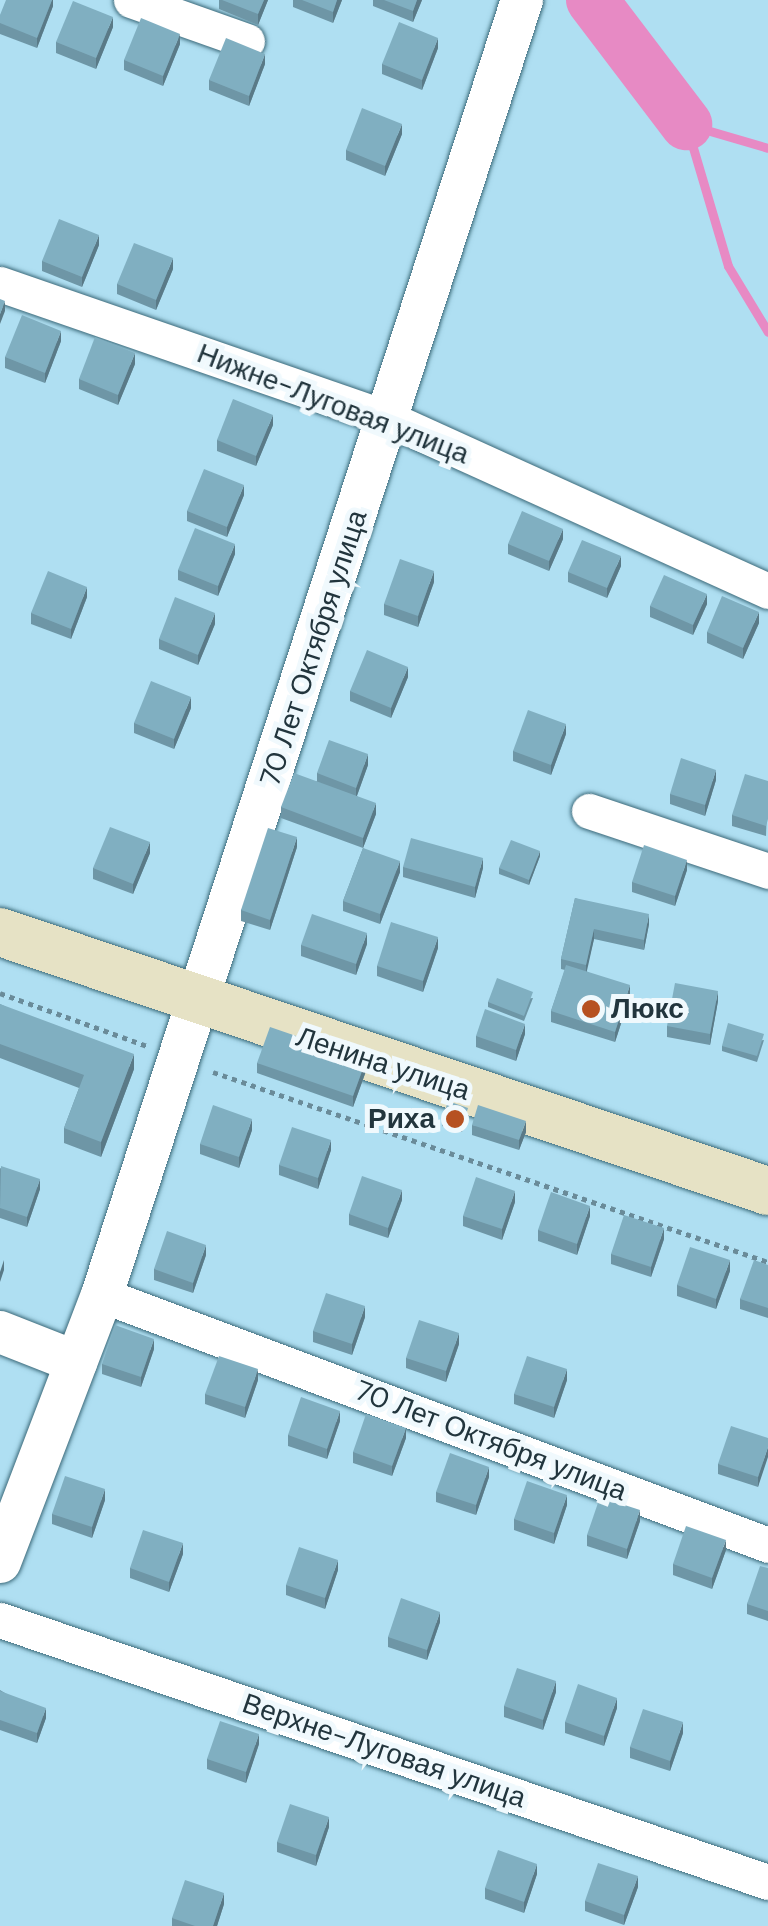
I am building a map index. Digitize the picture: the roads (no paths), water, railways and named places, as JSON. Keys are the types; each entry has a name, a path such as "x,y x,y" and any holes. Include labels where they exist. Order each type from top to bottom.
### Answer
{"main road":[{"name":"Ленина улица","path":"0,932 198,1003 768,1190"}],"street":[{"path":"131,0 247,41"},
{"name":"70 Лет Октября улица","path":"0,1562 102,1294 521,4"},
{"name":"Нижне-Луговая улица","path":"0,284 388,419 768,591"},
{"path":"589,811 768,870"},
{"name":"70 Лет Октября улица","path":"102,1294 768,1545"},
{"path":"0,1332 76,1362"},
{"name":"Верхне-Луговая улица","path":"0,1620 768,1882"}],"waterway":[{"path":"592,0 686,124"},
{"path":"686,124 728,266 768,332"},
{"path":"686,124 768,148"}],"place":[{"name":"Люкс","path":"591,1009"},
{"name":"Риха","path":"455,1119"}]}
